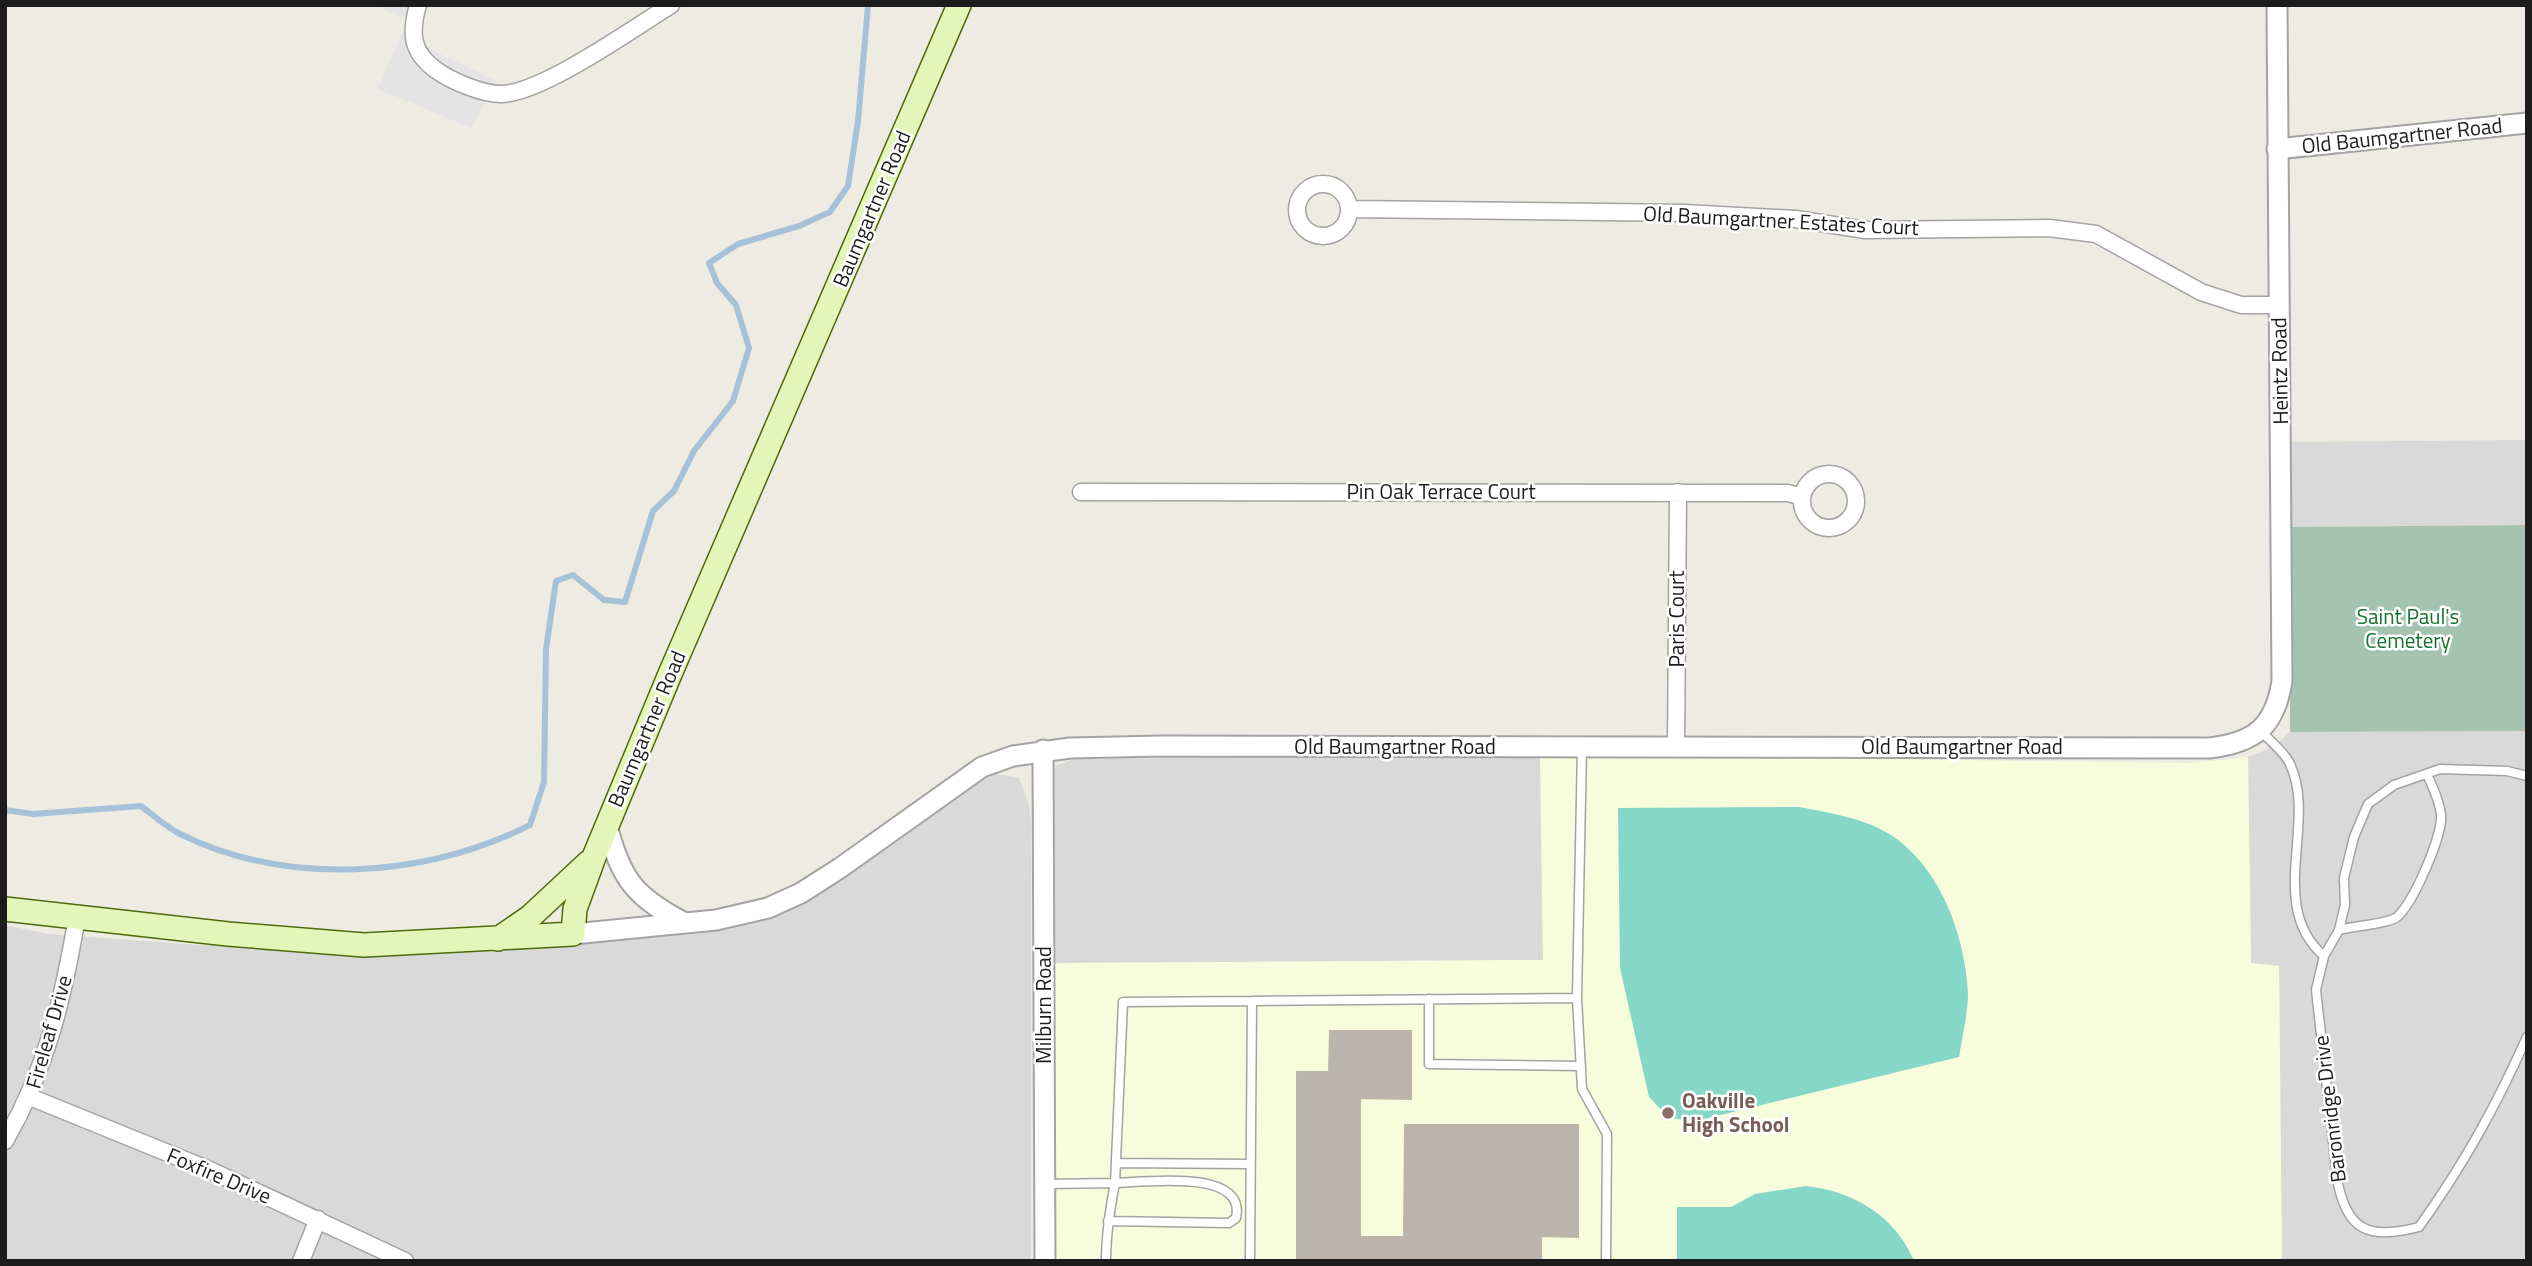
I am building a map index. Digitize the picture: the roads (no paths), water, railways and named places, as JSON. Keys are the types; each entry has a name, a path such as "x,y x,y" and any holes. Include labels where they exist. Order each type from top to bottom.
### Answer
{"main road":[{"name":"Baumgartner Road","path":"573,933 575,909 607,825 960,5"},
{"path":"498,939 530,917 594,857"},
{"path":"5,909 330,943 410,944 573,933"}],"street":[{"path":"418,5 412,37 423,61 440,73 487,92 501,94 522,90 559,72 671,5"},
{"name":"Heintz Road","path":"2260,730 2275,710 2282,681 2277,5"},
{"name":"Old Baumgartner Road","path":"2277,149 2527,124"},
{"name":"Old Baumgartner Estates Court","path":"1349,209 1684,213 1796,219 1865,230 2049,228 2096,234 2128,249 2201,292 2241,305 2279,305"},
{"name":"Pin Oak Terrace Court","path":"1082,492 1678,492 1787,493 1800,496"},
{"name":"Paris Court","path":"1676,747 1678,492"},
{"name":"Old Baumgartner Road","path":"573,933 686,924 748,914 801,893 982,767 1043,750 1162,746 2209,748 2239,743 2260,730"},
{"name":"Milburn Road","path":"1043,750 1045,1261"},
{"path":"607,825 616,861 629,884 652,906 686,924"},
{"name":"Fireleaf Drive","path":"5,1142 30,1097 52,1035 77,917"},
{"name":"Foxfire Drive","path":"30,1097 318,1219 405,1261"},
{"path":"301,1261 318,1219"}],"lane":[{"path":"2260,730 2288,762 2296,792 2296,910 2309,943 2324,956"},
{"path":"1582,747 1577,998 1582,1089 1607,1134 1606,1261"},
{"name":"Baronridge Drive","path":"2527,776 2507,771 2440,769 2394,785 2368,804 2354,836 2344,878 2346,905 2340,930 2324,956 2316,990 2341,1204 2356,1224 2388,1235 2419,1227 2470,1154 2495,1108 2527,1037"},
{"path":"2340,930 2360,924 2383,923 2397,917 2413,892 2440,833 2442,813 2427,774"},
{"path":"1106,1261 1108,1221 1115,1183 1123,1002 1577,998"},
{"path":"1429,999 1429,1064 1581,1066"},
{"path":"1250,1261 1252,1002"},
{"path":"1116,1163 1250,1164"},
{"path":"1044,1184 1205,1183 1224,1187 1234,1196 1239,1208 1236,1218 1229,1223 1108,1221"}],"waterway":[{"path":"5,810 33,814 141,806 180,834 222,851 265,862 310,868 356,869 401,865 446,856 489,843 530,825 544,782 546,649 556,581 573,575 604,600 625,602 653,511 674,491 694,451 733,401 749,348 736,305 717,283 709,263 738,244 799,226 830,212 848,186 858,121 868,5"}],"place":[{"name":"Oakville High School","path":"1668,1113"}],"park label":[{"name":"Saint Paul's Cemetery","path":"2408,629"}]}
